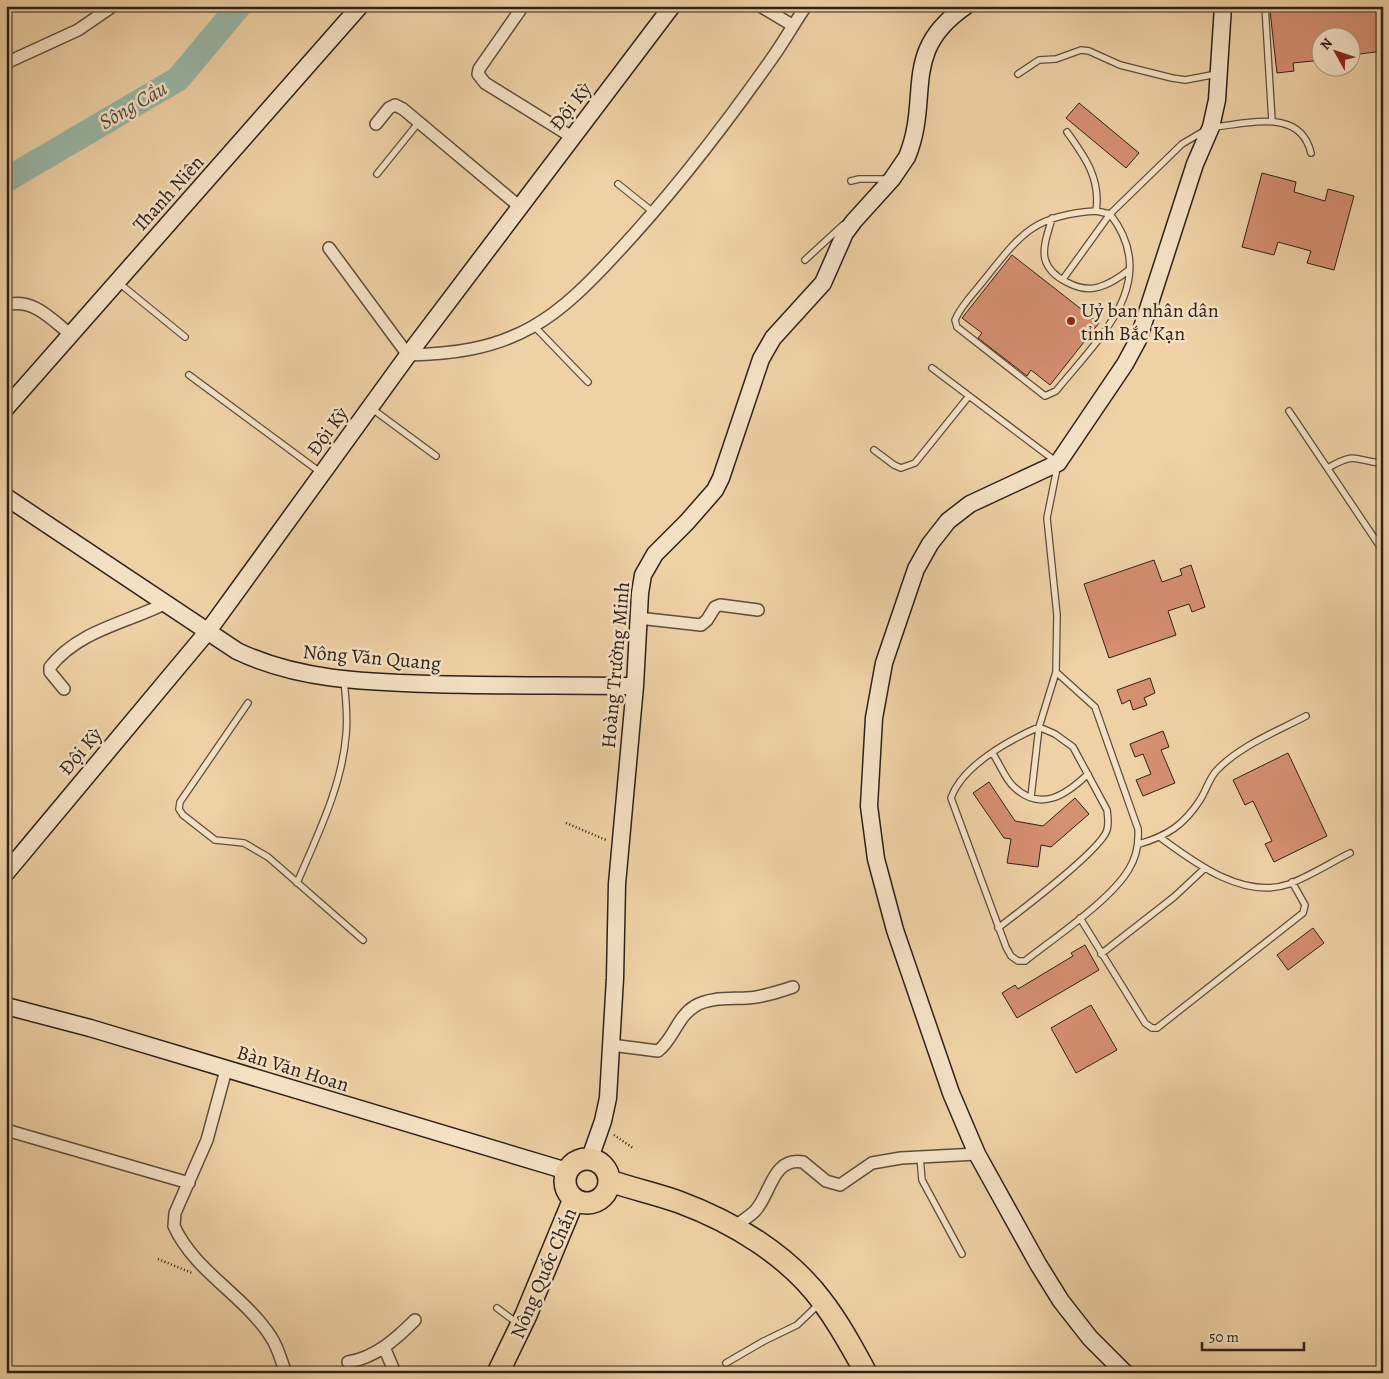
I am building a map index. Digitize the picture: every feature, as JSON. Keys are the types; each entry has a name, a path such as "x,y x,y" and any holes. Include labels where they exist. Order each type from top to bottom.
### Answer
{"highway":[{"path":"590,1158 604,1166 610,1181 608,1189 598,1201 590,1203 574,1199 566,1189 567,1171 577,1161 590,1158"},
{"path":"610,1181 680,1203 734,1228 773,1252 800,1276 822,1301 866,1373"},
{"name":"Nông Quốc Chấn","path":"498,1373 523,1321 574,1199"}],"street":[{"path":"6,63 78,30 113,6"},
{"name":"Thanh Niên","path":"6,408 360,6"},
{"path":"523,6 479,69 478,74 485,83 572,137"},
{"name":"Đội Kỳ","path":"6,873 208,631 408,355 672,6"},
{"path":"760,6 792,25"},
{"path":"329,248 408,355 454,353 475,349 494,344 534,326 584,287 653,212 694,163 773,56 806,6"},
{"name":"Hoàng Trường Minh","path":"590,1158 601,1130 608,1098 620,844 643,575 648,564 715,490 721,478 761,359 773,338 823,282 845,233 892,179 907,157 913,144 918,84 926,50 941,28 966,6"},
{"path":"1125,1373 1090,1338 1061,1301 1038,1264 977,1154 951,1093 895,930 876,859 869,806 874,718 884,663 899,615 916,569 930,544 948,521 970,504 1058,463 1120,373 1138,340 1182,201 1210,127 1217,100 1223,6"},
{"path":"376,124 389,108 395,105 520,207"},
{"path":"6,305 23,303 32,305 70,334"},
{"name":"Nông Văn Quang","path":"6,497 237,651 262,663 294,672 344,679 499,686 634,686"},
{"path":"64,689 50,672 50,666 72,646 102,628 150,611 166,603"},
{"path":"638,618 702,625 715,607 720,605 758,610"},
{"path":"611,1045 658,1050 668,1041 677,1023 696,1005 716,999 748,998 771,994 792,987"},
{"name":"Bàn Văn Hoan","path":"6,1006 90,1028 567,1171"},
{"path":"226,1070 207,1140 174,1220 178,1233 204,1266 261,1323 272,1338 286,1373"},
{"path":"7,1133 189,1183"},
{"path":"734,1228 755,1211 776,1174 790,1163 803,1162 826,1180 840,1185 872,1163 920,1157 977,1154"},
{"path":"348,1362 369,1356 384,1347 416,1320"},
{"path":"384,1347 395,1373"}],"lane":[{"path":"1265,6 1272,121"},
{"path":"1018,74 1040,60 1056,59 1081,50 1088,51 1120,65 1172,78 1198,78 1220,73"},
{"path":"1063,279 1110,214 1182,144 1210,127 1272,121 1290,124 1297,128 1308,141 1311,153"},
{"path":"377,174 418,122"},
{"path":"1067,132 1091,167 1097,188 1096,211"},
{"path":"851,182 859,179 892,179"},
{"path":"618,184 653,212"},
{"path":"1096,211 1110,214 1120,227 1126,242 1129,270 1126,293 1114,320 1056,391 1045,396 957,327 955,320 1020,236 1039,223 1072,212 1096,211"},
{"path":"1052,218 1044,247 1045,260 1054,273 1063,279 1087,288 1098,288 1129,270"},
{"path":"805,260 843,224 854,221"},
{"path":"118,281 185,337"},
{"path":"534,326 588,382"},
{"path":"932,368 1058,463 1047,518 1057,615 1056,672 1039,727 1031,797"},
{"path":"190,375 322,473"},
{"path":"874,450 901,468 915,463 969,396"},
{"path":"370,408 436,456"},
{"path":"1289,411 1383,551"},
{"path":"1328,468 1349,458 1383,463"},
{"path":"998,928 1050,888 1107,831 1107,810 1073,747 1055,734 1039,727 1018,737 961,778 951,798 998,928 1011,956 1018,961 1025,961 1080,918 1119,882 1129,870 1139,844 1138,829 1095,707 1056,672"},
{"path":"297,883 332,795 343,756 347,714 344,679"},
{"path":"248,702 180,802 179,809 183,815 215,840 244,843 268,857 363,940"},
{"path":"1139,844 1161,838 1179,825 1200,801 1216,771 1239,751 1306,716"},
{"path":"993,754 1012,786 1031,797 1052,800 1063,795 1088,774"},
{"path":"1161,838 1206,868 1259,888 1292,882 1350,853"},
{"path":"1101,954 1174,897 1206,868"},
{"path":"1080,918 1145,1023 1152,1028 1157,1028 1303,913 1305,905 1292,882"},
{"path":"920,1157 922,1180 962,1254"},
{"path":"726,1363 764,1340 797,1325 822,1301"},
{"path":"497,1308 523,1321"}],"path":[{"path":"928,8 932,6"},
{"path":"566,823 620,844"}],"building":[{"path":"1309,6 1383,6 1383,51 1362,54 1362,28 1312,28 1312,61 1293,63 1294,71 1277,73 1270,11"},
{"path":"1079,103 1139,153 1126,168 1066,118"},
{"path":"1262,173 1296,182 1294,192 1325,201 1328,189 1354,196 1334,270 1307,263 1311,251 1278,242 1274,255 1242,247"},
{"name":"Uỷ ban nhân dân tỉnh Bắc Kạn","path":"1012,255 1099,323 1050,385 1031,370 1027,376 978,338 982,333 962,318"},
{"path":"1154,560 1162,582 1182,575 1180,569 1191,565 1205,607 1192,612 1189,604 1168,611 1176,635 1109,658 1084,584"},
{"path":"1150,678 1155,693 1144,698 1147,705 1133,710 1130,700 1122,704 1117,690"},
{"path":"1163,731 1169,747 1161,750 1175,783 1143,796 1136,780 1151,774 1143,754 1135,757 1130,744"},
{"path":"1288,753 1327,836 1274,862 1265,844 1272,841 1253,801 1245,805 1233,780"},
{"path":"989,782 1015,821 1043,826 1075,798 1089,814 1051,847 1041,845 1038,867 1007,863 1011,839 1004,838 973,793"},
{"path":"1313,928 1324,943 1288,970 1277,955"},
{"path":"1085,945 1099,970 1017,1018 1002,993 1015,985 1018,989 1073,956 1071,953"},
{"path":"1091,1005 1117,1050 1076,1073 1051,1028"}],"waterway":[{"name":"Sông Cầu","path":"6,180 178,79 239,6"}],"place":[{"name":"Uỷ ban nhân dân tỉnh Bắc Kạn","path":"1071,321"}]}
